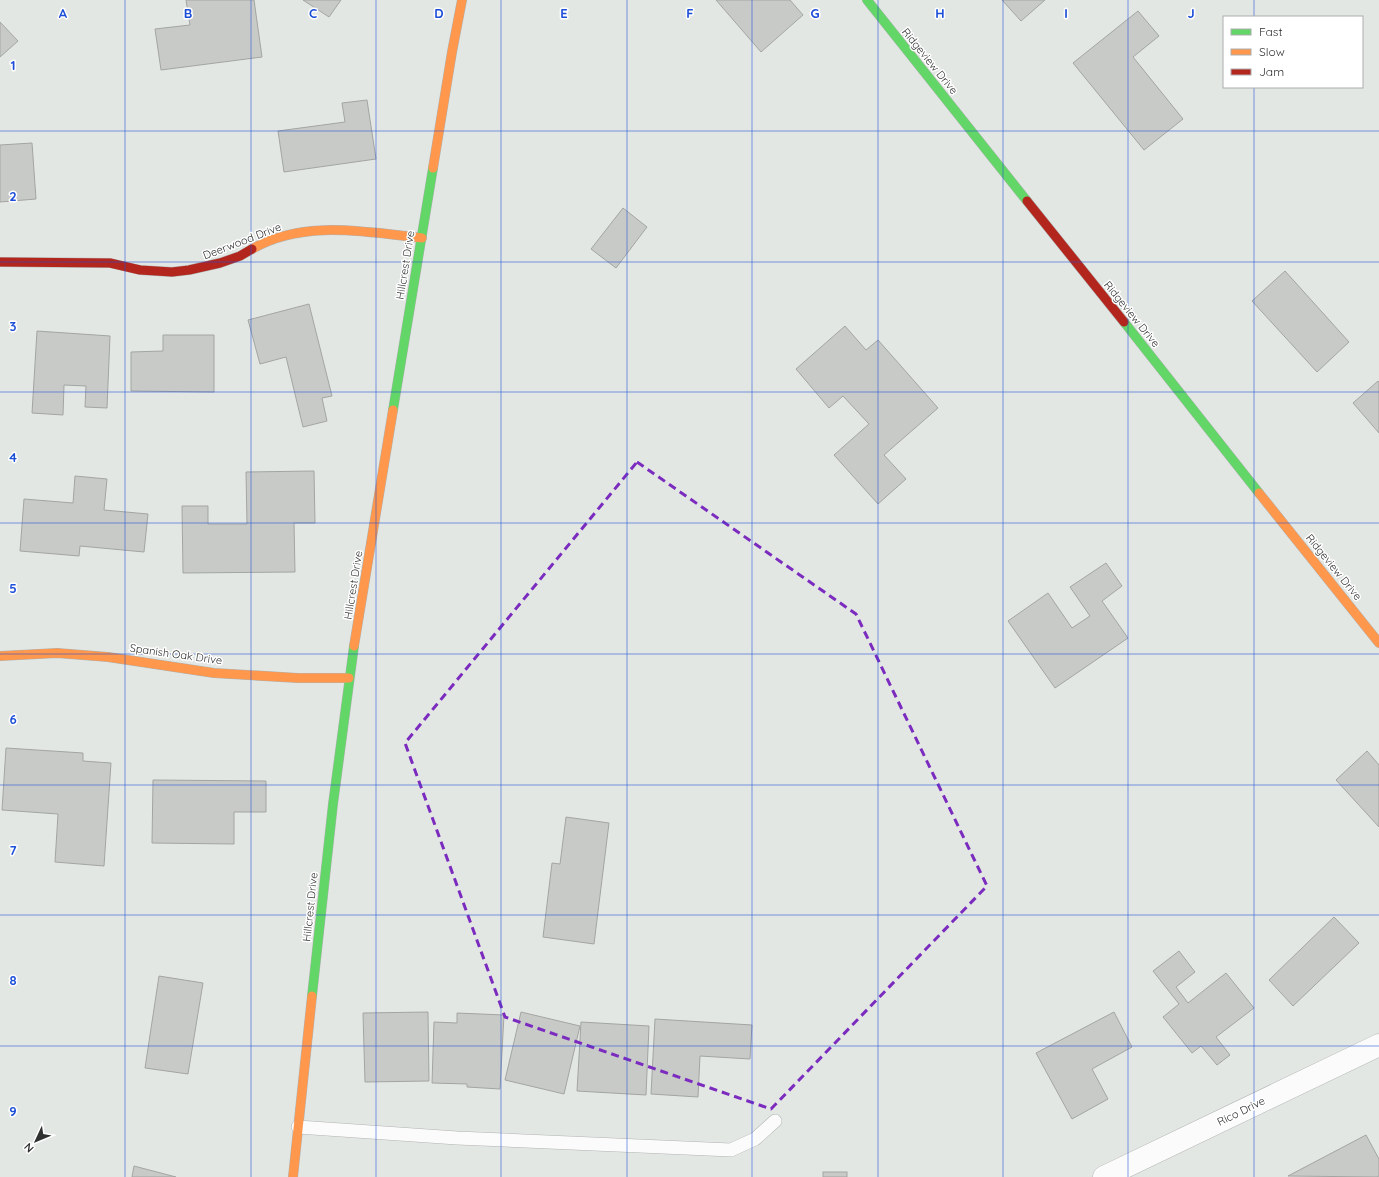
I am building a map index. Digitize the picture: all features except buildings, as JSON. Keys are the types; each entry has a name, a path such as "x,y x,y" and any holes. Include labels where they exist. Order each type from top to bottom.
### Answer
{"street":[{"name":"Hillcrest Drive","path":"293,1177 333,804 350,678 452,52 462,0"},
{"name":"Ridgeview Drive","path":"867,0 1379,643"},
{"name":"Deerwood Drive","path":"0,262 110,263 143,271 174,272 202,269 235,258 282,237 308,231 336,229 422,238"},
{"name":"Spanish Oak Drive","path":"0,656 57,653 108,657 214,673 298,678 350,678"},
{"name":"Rico Drive","path":"1104,1177 1379,1045"}],"lane":[{"path":"298,1127 457,1138 731,1150 755,1139 775,1121"}],"highlighted area":[{"path":"637,462 856,614 987,886 771,1109 505,1017 405,743"}],"traffic: fast":[{"path":"867,0 1027,201"},
{"path":"393,410 433,168"},
{"path":"1124,322 1259,493"},
{"path":"312,996 333,804 354,646"}],"traffic: slow":[{"path":"433,168 462,0"},
{"path":"252,249 272,240 292,234 314,231 357,231 422,238"},
{"path":"354,646 393,410"},
{"path":"1259,493 1379,643"},
{"path":"0,656 57,653 108,657 214,673 298,678 349,678"},
{"path":"293,1177 312,996"}],"traffic: jam":[{"path":"1027,201 1124,322"},
{"path":"0,262 110,263 140,270 172,272 220,263 240,256 252,249"}]}
